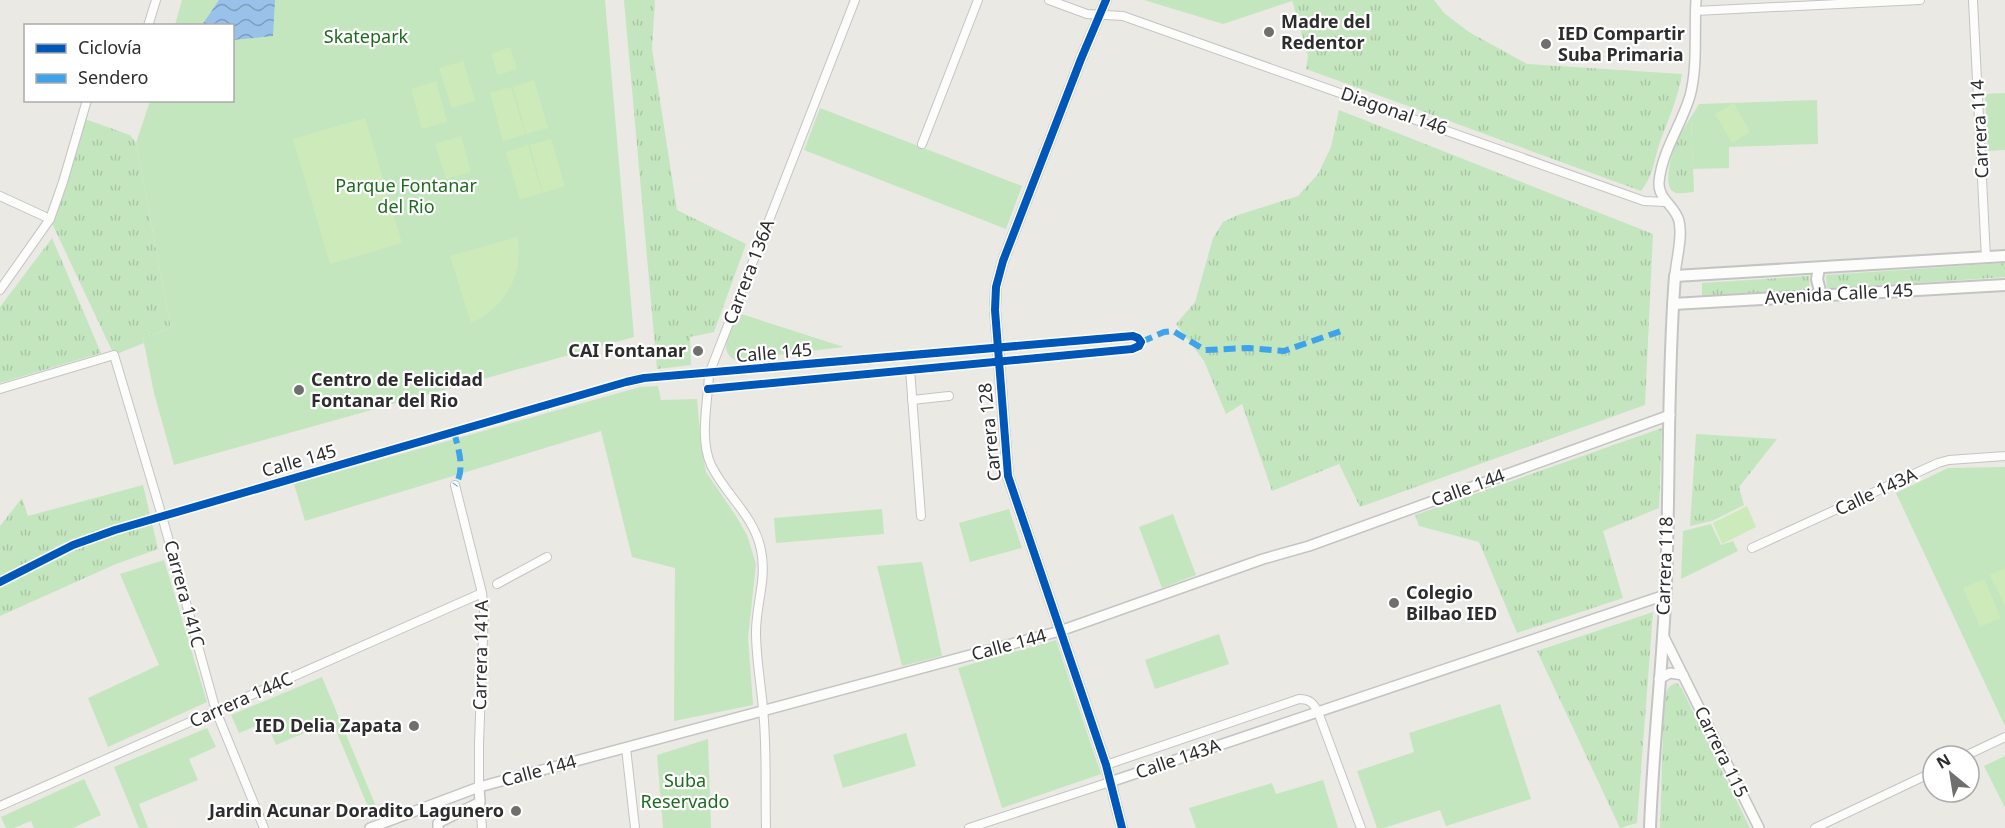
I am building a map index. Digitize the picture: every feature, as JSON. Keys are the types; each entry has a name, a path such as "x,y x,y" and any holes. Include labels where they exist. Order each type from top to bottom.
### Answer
{"main road":[{"name":"Avenida Calle 145","path":"1675,276 2005,256"},
{"path":"1819,268 1817,279 1821,296"},
{"path":"1673,304 1675,276"},
{"name":"Avenida Calle 145","path":"1673,304 2005,285"},
{"name":"Carrera 118","path":"1650,828 1665,596 1673,304"}],"street":[{"path":"149,24 156,0"},
{"name":"Carrera 136A","path":"766,828 764,711 756,632 764,576 761,550 752,523 717,474 709,458 705,429 709,374 855,0"},
{"path":"922,144 978,0"},
{"name":"Diagonal 146","path":"1049,0 1079,11 1123,16 1644,201 1665,202"},
{"path":"1675,276 1680,234 1679,222 1673,209 1665,202 1659,186 1668,148 1688,103 1693,85 1696,0"},
{"path":"1695,11 1920,0"},
{"name":"Carrera 114","path":"1973,0 1986,258"},
{"name":"Diagonal 146","path":"1105,1 1123,16"},
{"name":"Carrera 128","path":"1105,1 1038,169 998,277 994,298 1008,476 1106,765 1122,828"},
{"path":"0,290 50,219 86,102"},
{"path":"0,196 50,219"},
{"name":"Calle 145","path":"0,582 73,545 162,516 644,378 1133,336 1141,342 1132,349 708,389"},
{"name":"Carrera 141C","path":"0,389 114,355 216,711 264,828"},
{"path":"910,369 921,516"},
{"path":"912,400 949,396"},
{"name":"Calle 144","path":"370,828 479,787 1060,631 1263,559 1317,543 1670,415"},
{"name":"Calle 143A","path":"1752,548 1938,463 1949,460 2005,456"},
{"name":"Carrera 141A","path":"455,485 482,593 484,622 479,743 482,828"},
{"path":"497,584 547,557"},
{"name":"Carrera 144C","path":"0,806 482,593"},
{"name":"Calle 143A","path":"969,828 1665,596"},
{"name":"Carrera 115","path":"1662,633 1759,828"},
{"path":"1659,679 1670,673 1683,675"},
{"name":"Calle 143A","path":"1106,765 1299,699 1311,701 1318,712"},
{"path":"1318,712 1361,828"},
{"path":"1981,748 2005,737"},
{"path":"626,748 635,828"},
{"path":"1815,828 1921,778"},
{"path":"438,826 480,802"}],"green space":[{"name":"Parque Fontanar del Rio","path":"182,0 605,0 634,337 174,465 154,393 143,338 171,328 136,143 150,102 234,102 234,24 175,24"},
{"path":"624,0 655,0 652,49 677,210 746,244 714,332 690,337 691,365 657,369"},
{"path":"1144,0 1292,0 1292,1 1223,24"},
{"path":"1292,0 1434,0 1444,13 1469,32 1527,64 1682,74 1649,179 1641,191 1306,69 1308,56"},
{"path":"510,47 517,69 498,75 491,54"},
{"path":"463,61 475,101 452,108 439,68"},
{"path":"534,80 548,128 526,134 513,87"},
{"path":"436,81 447,122 422,129 411,89"},
{"path":"511,87 525,134 503,141 490,93"},
{"path":"2005,93 2005,150 1988,151 1985,94"},
{"path":"1817,100 1818,144 1729,147 1729,168 1693,169 1691,117 1699,104"},
{"path":"1734,103 1750,132 1732,143 1715,114"},
{"path":"820,108 1022,186 1006,229 804,150"},
{"path":"1339,110 1653,234 1645,405 1360,507 1339,464 1272,491 1242,404 1226,414 1204,361 1176,324 1195,302 1213,238 1223,222 1298,196 1318,174 1331,147"},
{"path":"1691,117 1694,192 1676,193 1670,189 1668,177 1670,161 1676,142"},
{"path":"82,118 130,135 136,143 171,328 143,338 144,343 114,355 50,219"},
{"path":"365,118 402,243 330,264 293,139"},
{"path":"461,136 471,172 446,179 435,144"},
{"path":"551,139 565,186 543,193 530,145"},
{"path":"528,145 542,193 520,199 506,152"},
{"path":"518,237 519,251 515,277 503,299 471,323 450,256"},
{"path":"52,238 101,353 0,383 0,307"},
{"path":"2005,263 2005,277 1827,289 1826,275"},
{"path":"1809,276 1810,291 1702,297 1702,283"},
{"path":"738,313 844,347 735,360 729,356 726,345"},
{"path":"658,386 661,400 697,399 706,472 747,535 756,564 748,638 753,705 674,721 675,568 632,557 601,431 305,521 294,484 640,387"},
{"path":"1662,428 1659,508 1603,531 1623,598 1517,633 1479,542 1419,526 1415,515"},
{"path":"1696,434 1777,439 1739,487 1744,505 1712,521 1690,526"},
{"path":"2005,467 2005,726 1896,493 1948,468"},
{"path":"143,485 158,549 116,564 0,616 0,526 22,498 28,516"},
{"path":"1747,506 1756,527 1722,544 1713,523"},
{"path":"882,509 884,534 776,543 774,518"},
{"path":"1009,509 1022,548 970,562 959,523"},
{"path":"1173,514 1196,575 1162,588 1139,527"},
{"path":"1711,524 1721,545 1733,541 1738,551 1681,579 1683,531"},
{"path":"164,560 207,702 108,747 88,698 159,665 120,574"},
{"path":"922,562 942,656 902,666 877,566"},
{"path":"2005,568 2005,606 1990,575"},
{"path":"1984,579 2001,618 1980,627 1963,588"},
{"path":"1653,612 1637,823 1620,828 1537,651"},
{"path":"1219,634 1229,664 1155,689 1145,660"},
{"path":"1056,640 1101,774 1002,808 958,668"},
{"path":"322,677 378,811 371,814 332,721 276,745 266,722 239,733 231,715"},
{"path":"1677,683 1750,828 1660,828 1664,701 1669,687"},
{"path":"1500,704 1531,799 1446,826 1440,810 1384,828 1377,828 1357,771 1414,752 1409,733"},
{"path":"207,728 216,747 189,759 198,780 139,804 148,828 139,828 114,767"},
{"path":"906,733 916,766 843,788 833,755"},
{"name":"Suba Reservado","path":"708,739 711,828 663,828 657,755"},
{"path":"2005,756 2005,808 1984,766"},
{"path":"84,779 101,815 73,828 34,828 31,821 14,828 6,828 1,817"},
{"path":"1323,780 1338,828 1196,828 1189,808 1272,783 1276,794"}],"water":[{"path":"219,0 275,0 273,36 234,40 234,24 203,24"}],"marked path":[{"path":"1141,342 1164,332 1173,331 1205,350 1249,348 1284,351 1341,331"},
{"path":"454,432 461,466 455,485"}],"cycle path":[{"path":"1106,0 1003,261 996,287 995,310 1008,476 1106,765 1122,828"},
{"path":"0,582 73,545 115,530 644,378 1133,336 1141,342 1139,346 1132,349 708,389"}],"place":[{"name":"Madre del Redentor","path":"1269,32"},
{"name":"IED Compartir Suba Primaria","path":"1546,44"},
{"name":"CAI Fontanar","path":"698,351"},
{"name":"Centro de Felicidad Fontanar del Rio","path":"299,390"},
{"name":"Colegio Bilbao IED","path":"1394,603"},
{"name":"IED Delia Zapata","path":"414,726"},
{"name":"Jardin Acunar Doradito Lagunero","path":"516,811"}],"park label":[{"name":"Skatepark","path":"366,37"}]}
